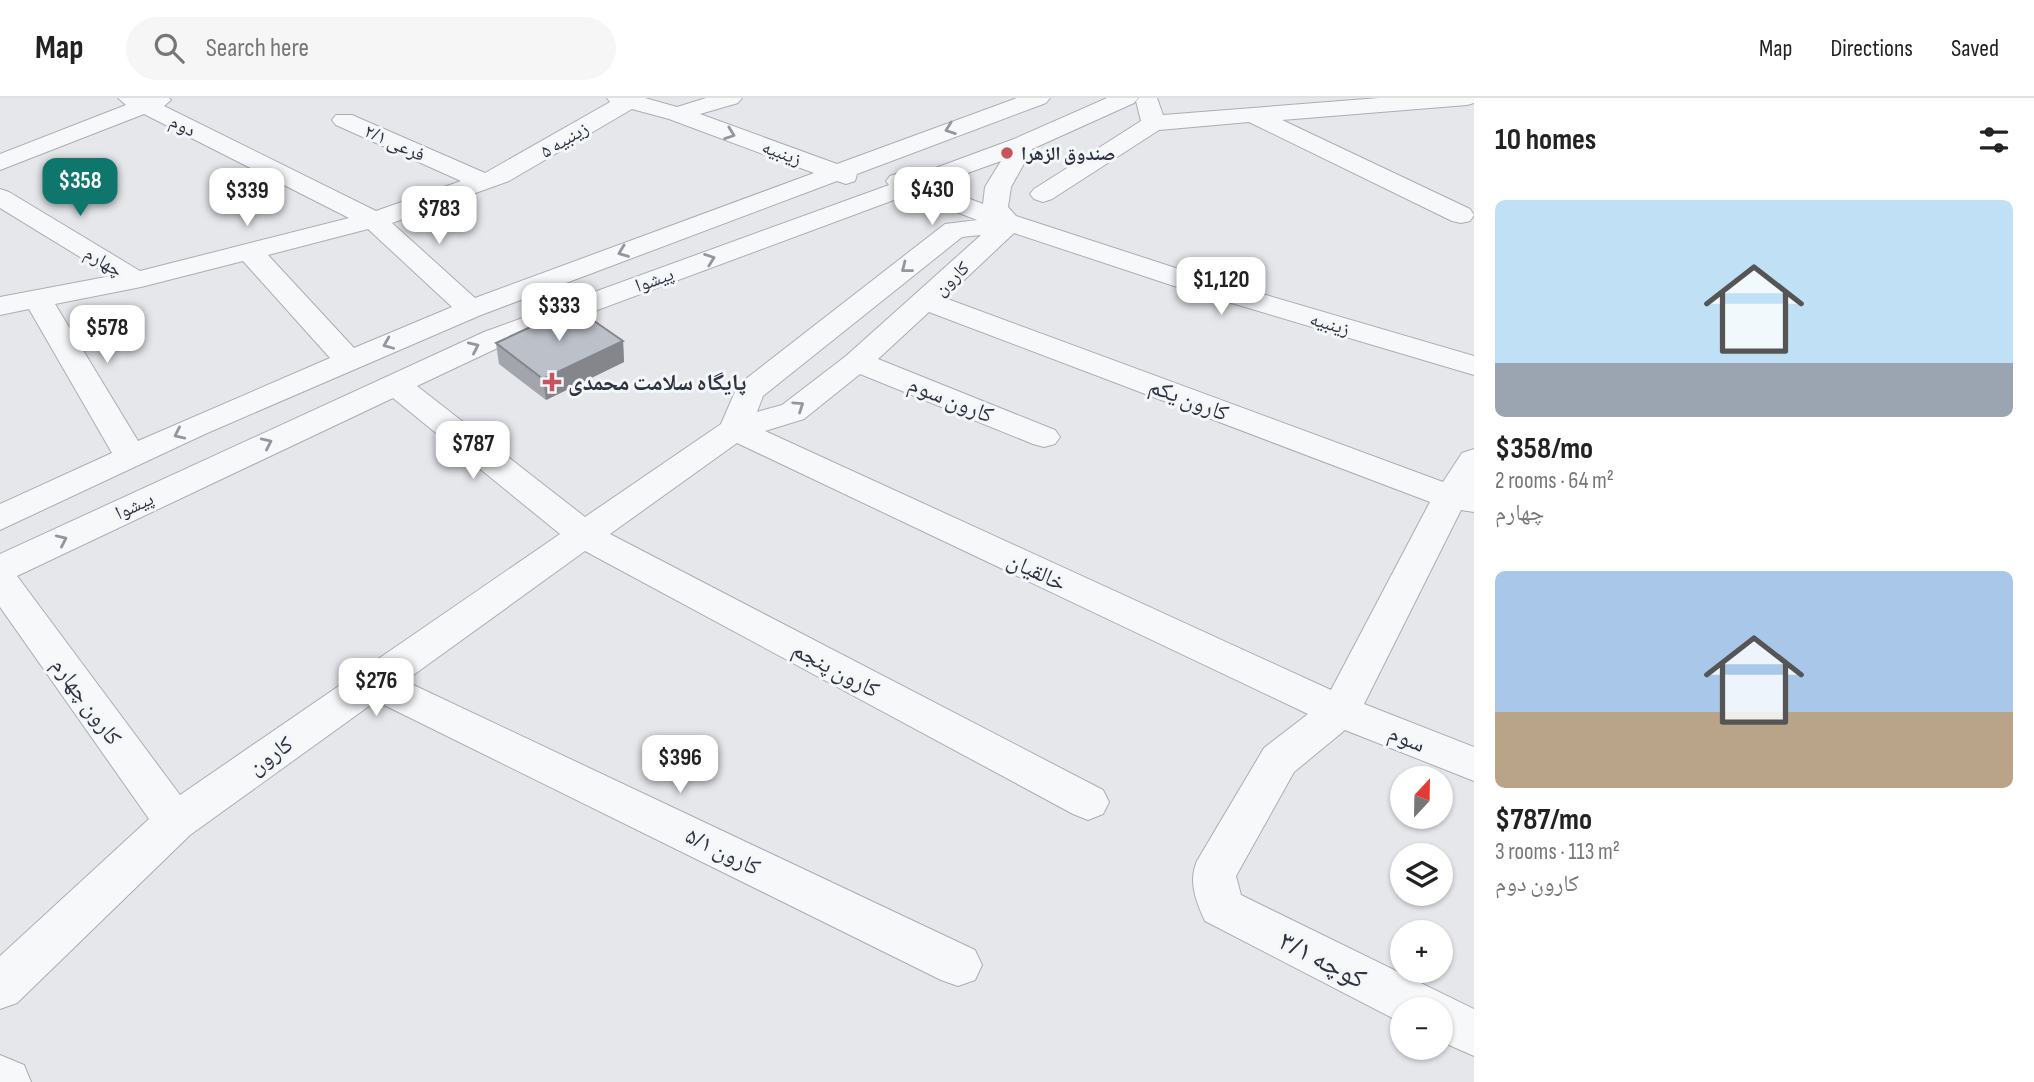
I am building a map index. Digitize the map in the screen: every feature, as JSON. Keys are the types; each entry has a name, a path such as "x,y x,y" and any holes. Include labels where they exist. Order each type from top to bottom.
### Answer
{"street":[{"path":"677,114 730,98"},
{"path":"968,98 995,113"},
{"name":"پیشوا","path":"0,518 131,457 471,309 1038,98"},
{"name":"پیشوا","path":"0,569 495,338 1023,144 1126,98"},
{"path":"1148,98 1153,123"},
{"path":"1043,194 1153,123 1467,98"},
{"name":"زینبیه","path":"624,99 845,168 899,190 1236,296 1474,366"},
{"name":"زینبیه ۵","path":"0,306 136,281 373,220 492,179 624,99"},
{"path":"0,163 146,101"},
{"name":"دوم","path":"146,101 373,220 471,309"},
{"path":"1256,116 1461,215"},
{"name":"فرعی ۲/۱","path":"344,120 492,179"},
{"path":"998,219 995,208 998,187 1023,144"},
{"name":"چهارم","path":"0,197 136,281"},
{"name":"کارون","path":"0,987 175,822 735,429 793,412 857,362 927,301 998,219"},
{"name":"کارون","path":"735,429 749,392 954,230 998,219"},
{"path":"250,252 350,361"},
{"path":"38,299 131,457"},
{"name":"کارون یکم","path":"927,301 1462,499"},
{"name":"کارون سوم","path":"857,362 1044,437"},
{"name":"کارون پنجم","path":"395,384 585,536 1088,802"},
{"name":"خالقیان","path":"735,429 1340,711"},
{"path":"1340,711 1462,499 1474,460"},
{"name":"کارون چهارم","path":"0,580 175,822"},
{"name":"کارون ۵/۱","path":"374,683 958,965"},
{"name":"سوم","path":"1340,711 1474,764"},
{"name":"کوچه ۳/۱","path":"1340,711 1279,760 1213,875 1221,907 1399,997"},
{"path":"1453,1023 1474,1033"},
{"path":"0,1079 6,1082"}],"building":[{"path":"574,307 623,341 543,379 496,343"}],"place":[{"name":"صندوق الزهرا","path":"1007,153"},
{"name":"پایگاه سلامت محمدی","path":"552,382"}]}
